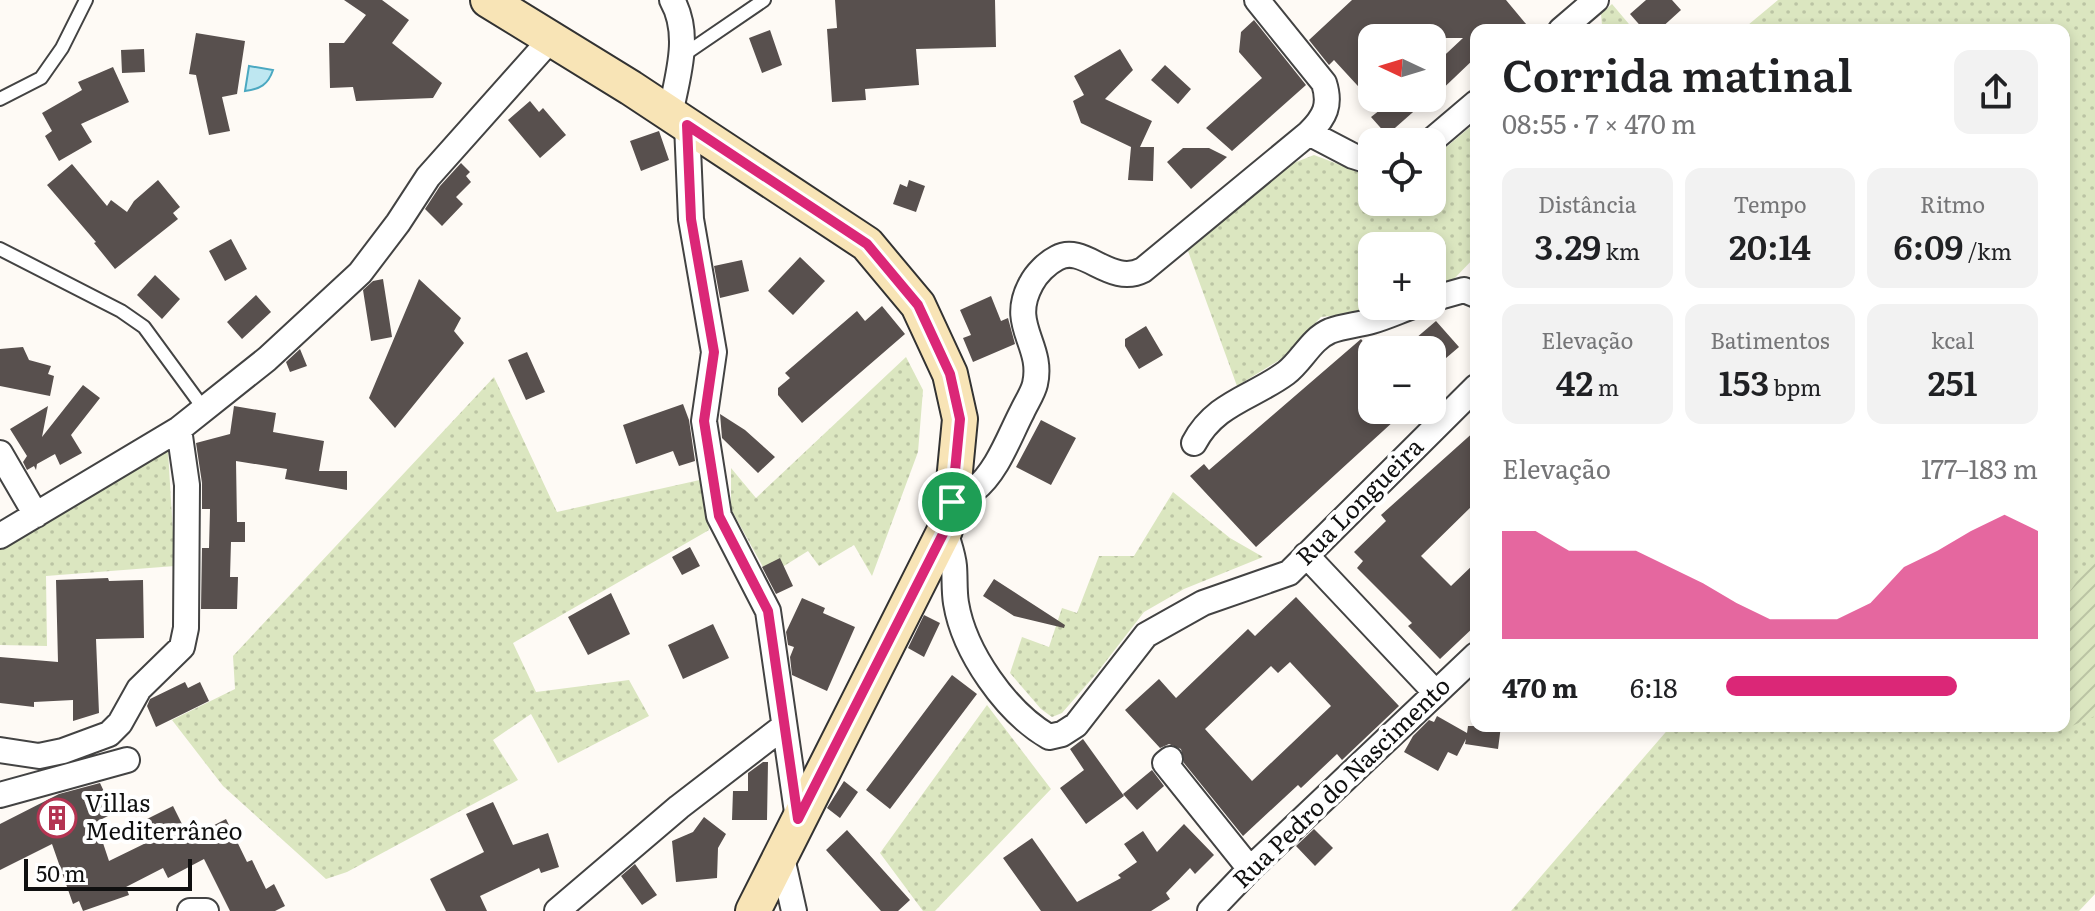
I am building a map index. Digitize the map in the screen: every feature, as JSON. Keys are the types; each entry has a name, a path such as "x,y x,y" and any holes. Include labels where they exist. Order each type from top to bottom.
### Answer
{"main road":[{"path":"488,0 867,244 918,305 950,374 960,419 948,516 753,911"}],"street":[{"path":"672,0 682,31 678,120 714,352 704,421 706,437 719,516 768,611 798,819"},
{"path":"948,516 997,461 1035,384 1035,355 1021,307 1034,277 1062,256 1088,260 1119,274 1133,275 1143,270 1309,133 1326,111 1328,97 1324,83 1257,0"},
{"path":"1568,24 1596,0"},
{"path":"0,536 179,429 267,359 360,273 428,177 551,39"},
{"path":"1446,128 1470,108"},
{"path":"1309,133 1358,158"},
{"path":"1446,295 1464,290 1470,292"},
{"path":"1194,443 1203,426 1216,414 1285,373 1303,358 1316,339 1330,331 1374,320"},
{"name":"Rua Longueira","path":"948,516 956,603 966,640 983,671 1033,728 1049,737 1062,734 1076,725 1146,635 1203,603 1289,573 1470,393"},
{"path":"0,750 39,756 63,751 109,734 120,723 139,689 182,647 186,628 187,485 179,429"},
{"path":"0,453 36,515"},
{"path":"1306,555 1436,693"},
{"name":"Rua Pedro do Nascimento","path":"1210,911 1250,869 1470,661"},
{"path":"557,911 679,807 783,727"},
{"path":"1170,759 1165,763 1250,869"},
{"path":"0,795 127,760"},
{"path":"781,853 794,911"},
{"path":"190,911 206,911"}],"lane":[{"path":"0,99 41,78 62,48 86,0"},
{"path":"682,56 764,0"},
{"path":"0,249 121,311 144,327 204,409"}],"green space":[{"path":"1778,0 2095,0 2095,894 2079,911 1511,911 1666,732 2070,732 2070,24 1749,24"},
{"path":"1612,4 1629,24 1602,24 1601,14"},
{"path":"1470,127 1470,262 1446,283 1446,232 1358,232 1358,313 1321,317 1281,359 1237,386 1188,251 1286,166 1314,155 1358,172 1358,216 1446,216 1446,147"},
{"path":"906,357 923,390 918,452 872,576 854,545 819,566 808,551 768,576 731,509 731,468 756,498"},
{"path":"494,377 557,512 704,479 709,530 513,643 536,692 629,680 649,716 558,763 531,714 493,740 518,780 347,872 326,879 223,786 172,720 235,689 233,656"},
{"path":"168,451 175,566 46,576 47,646 0,645 0,544"},
{"path":"1173,492 1230,538 1263,557 1184,589 1144,612 1062,713 1052,717 1041,709 1010,673 1022,637 1049,647 1062,608 1077,613 1099,556 1134,556"},
{"path":"2095,555 2095,716 2070,727 2070,591"},
{"path":"987,705 1051,789 935,911 923,911 880,853"}],"water":[{"path":"249,66 273,70 263,85 245,91"}],"building":[{"path":"344,0 382,0 409,20 392,43 442,83 433,98 356,101 353,87 330,88 329,43 344,43 366,15"},
{"path":"835,0 995,0 996,47 916,49 919,85 865,89 866,100 832,102 827,29 837,28"},
{"path":"1352,0 1506,0 1526,24 1470,24 1470,63 1446,86 1446,54 1463,38 1446,38 1446,24 1358,24 1358,86 1334,60 1329,65 1309,40"},
{"path":"1646,0 1672,0 1681,10 1666,24 1639,24 1630,14"},
{"path":"1254,20 1306,85 1232,151 1206,128 1262,78 1239,52 1241,32"},
{"path":"770,30 782,65 762,73 749,38"},
{"path":"196,33 245,41 237,94 222,97 230,131 209,135 196,75 189,74"},
{"path":"144,49 145,72 122,73 121,50"},
{"path":"1120,49 1133,70 1105,99 1152,121 1140,147 1154,147 1153,181 1128,180 1131,147 1081,123 1073,101 1084,95 1074,76"},
{"path":"1165,65 1191,89 1178,104 1151,80"},
{"path":"113,67 129,102 81,124 92,142 59,161 45,136 52,131 42,113 82,90 78,82"},
{"path":"530,101 539,112 543,108 566,135 540,158 508,120"},
{"path":"1377,112 1413,112 1395,128 1381,128 1371,117"},
{"path":"659,131 669,160 641,171 630,141"},
{"path":"1183,148 1209,148 1227,157 1191,189 1167,162"},
{"path":"461,163 470,172 466,176 471,182 456,197 463,204 442,226 425,209"},
{"path":"72,164 107,206 111,200 127,212 134,201 158,180 180,207 173,213 178,219 115,269 47,185"},
{"path":"909,180 925,186 916,212 893,204 900,184 907,187"},
{"path":"231,239 247,269 225,281 209,251"},
{"path":"800,257 825,281 793,315 768,291"},
{"path":"742,260 749,291 720,298 714,266"},
{"path":"155,275 180,299 162,319 137,295"},
{"path":"383,279 392,337 371,341 363,290 373,281"},
{"path":"419,279 461,318 454,331 464,343 395,428 369,398"},
{"path":"256,295 271,312 242,339 227,322"},
{"path":"991,296 1001,321 1008,318 1015,344 973,362 963,338 971,335 960,310"},
{"path":"882,306 905,334 802,423 778,395 778,388 790,378 785,373 857,311 865,321"},
{"path":"1436,321 1459,347 1446,358 1446,336 1418,336"},
{"path":"1146,326 1163,355 1139,369 1125,346 1125,339"},
{"path":"1358,342 1358,424 1391,424 1256,547 1190,476 1204,464 1209,470"},
{"path":"23,347 29,360 51,366 48,374 54,376 50,396 0,386 0,349"},
{"path":"300,349 307,366 290,372 286,362"},
{"path":"527,352 545,392 526,400 508,360"},
{"path":"83,385 100,398 71,435 82,453 60,465 55,454 37,464 36,470 34,466 27,470 23,462 27,456 10,429 48,406 42,437"},
{"path":"683,404 689,420 695,461 679,466 673,451 636,464 623,425"},
{"path":"234,406 276,413 273,432 324,441 319,471 347,471 347,490 285,479 287,469 236,461 237,522 245,522 245,542 231,542 230,577 238,577 237,609 201,609 202,548 209,548 210,509 202,509 196,443 230,434"},
{"path":"720,414 745,430 775,457 758,473 722,438"},
{"path":"1041,420 1076,438 1051,485 1016,467"},
{"path":"1470,435 1470,508 1421,556 1451,586 1470,568 1470,631 1440,659 1408,626 1412,623 1357,568 1363,561 1354,552 1386,521 1381,515"},
{"path":"690,547 700,566 682,575 672,557"},
{"path":"780,558 793,586 776,594 762,567"},
{"path":"108,578 109,581 143,580 144,638 96,639 99,713 73,721 73,700 34,702 34,707 0,703 0,657 58,662 56,580"},
{"path":"994,579 1065,625 1064,628 1014,616 983,596"},
{"path":"611,593 630,634 588,655 568,617"},
{"path":"1296,597 1399,706 1342,760 1337,754 1243,836 1184,763 1181,749 1169,744 1160,748 1125,710 1159,679 1176,698 1248,629 1255,636","holes":["1290,662 1331,706 1252,781 1205,729 1271,666 1278,673"]},
{"path":"802,598 825,608 823,613 855,627 827,691 792,675 790,657 794,647 788,645 786,632"},
{"path":"924,615 940,623 924,657 908,648"},
{"path":"713,624 729,658 683,679 668,645"},
{"path":"952,675 977,694 890,809 866,790"},
{"path":"185,682 188,688 200,682 209,701 156,727 147,706 150,699"},
{"path":"1437,716 1467,733 1468,726 1470,732 1500,732 1498,749 1465,744 1466,739 1457,756 1448,752 1438,771 1404,752 1413,736 1429,720 1434,722"},
{"path":"1083,739 1124,796 1086,824 1060,788 1084,770 1070,749"},
{"path":"763,762 768,762 767,820 732,820 733,791 748,791 748,773"},
{"path":"1152,770 1164,786 1137,810 1123,794"},
{"path":"844,781 858,792 840,818 827,808"},
{"path":"100,783 114,813 96,822 109,861 150,841 141,822 173,806 189,838 226,819 247,862 252,860 266,889 274,884 285,906 275,911 230,911 204,859 168,878 163,868 126,887 129,895 83,911 79,901 73,904 52,844 0,870 0,824 59,794"},
{"path":"493,802 513,845 548,833 559,867 541,873 539,868 480,896 487,911 446,911 430,879 484,852 466,814"},
{"path":"704,817 726,834 718,848 717,878 676,882 672,841 693,832"},
{"path":"1184,824 1214,855 1195,874 1190,868 1166,893 1170,899 1151,911 1041,911 1003,858 1032,838 1077,902 1121,878 1118,875 1137,862 1124,844 1143,831 1157,852"},
{"path":"1314,829 1333,848 1315,866 1296,846"},
{"path":"847,830 910,900 898,911 881,911 826,850"},
{"path":"635,864 657,895 642,905 621,876"}],"place":[{"name":"Villas Mediterrâneo","path":"57,818"}],"route":[{"path":"687,125 867,244 918,305 950,374 960,419 952,502 945,530 798,819 768,611 719,516 704,421 714,352 691,219 687,125"}]}
